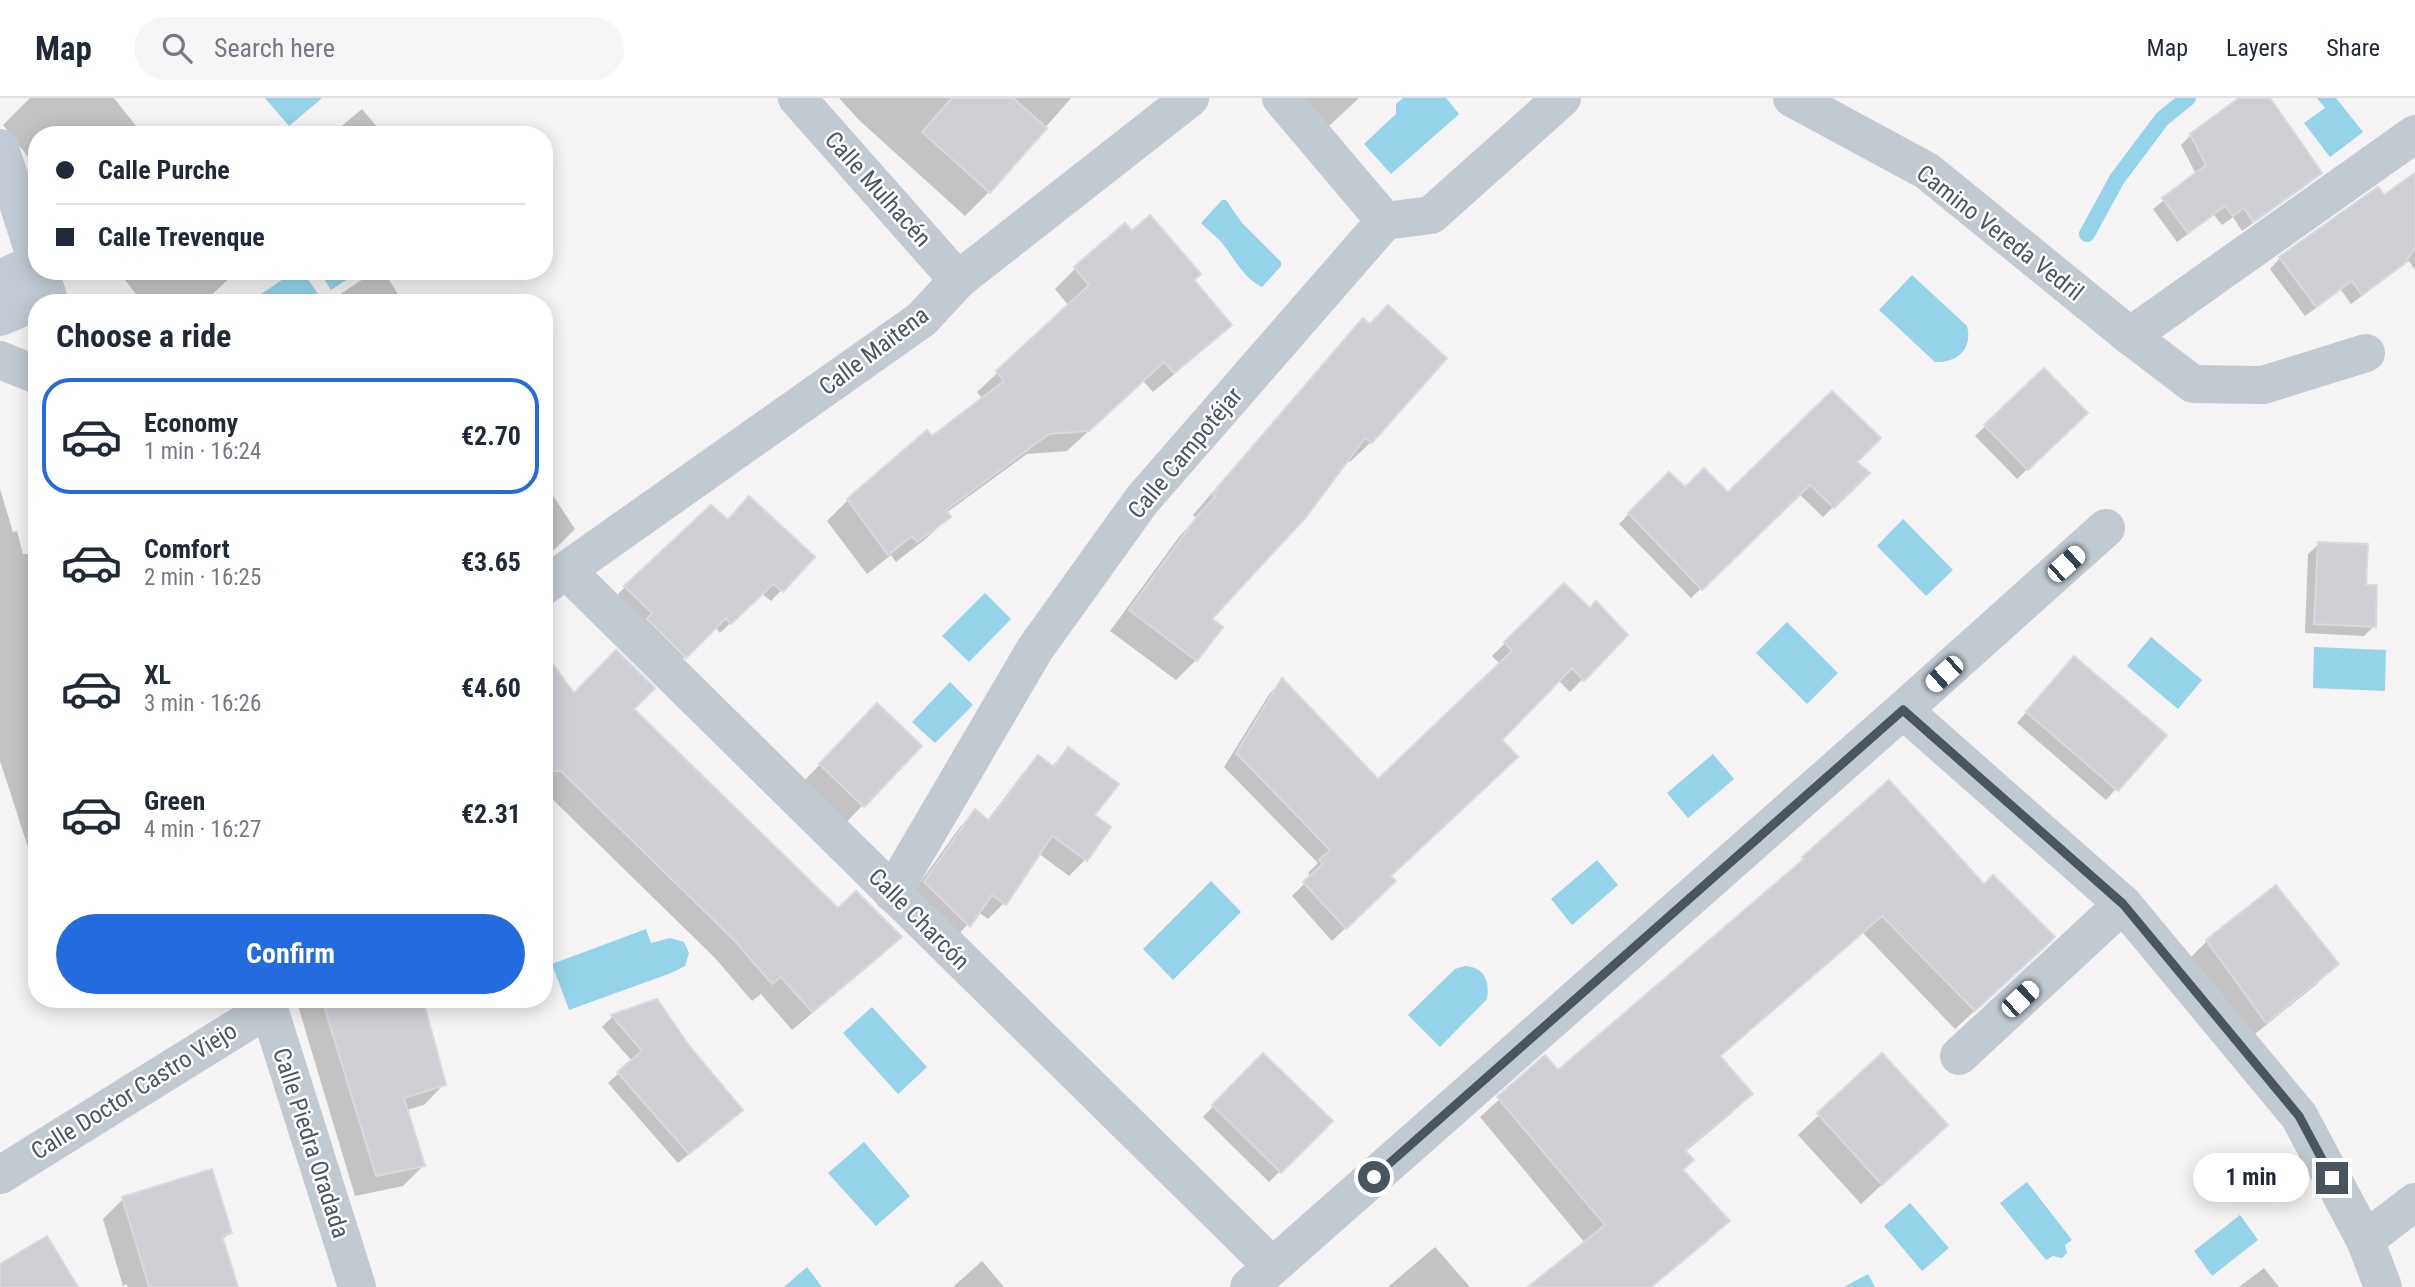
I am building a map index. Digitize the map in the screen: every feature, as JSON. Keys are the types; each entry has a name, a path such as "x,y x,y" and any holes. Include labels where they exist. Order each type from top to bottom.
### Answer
{"street":[{"name":"Calle Mulhacén","path":"797,98 958,280"},
{"name":"Calle Maitena","path":"556,579 922,319 958,280 1191,98"},
{"path":"1281,98 1385,221 1431,215 1562,98"},
{"name":"Camino Vereda Vedril","path":"1792,98 1927,172 2193,384 2263,385 2367,354"},
{"path":"2130,336 2415,134"},
{"path":"0,148 28,235"},
{"name":"Calle Campotéjar","path":"892,892 1035,649 1142,500 1385,221"},
{"path":"0,279 28,279"},
{"path":"0,317 41,280"},
{"path":"0,360 28,371"},
{"path":"1260,1277 2106,528"},
{"name":"Calle Charcón","path":"556,579 892,892 1260,1277"},
{"path":"1903,710 2123,904 2299,1116 2365,1240 2383,1287"},
{"path":"1959,1056 2123,904"},
{"name":"Calle Doctor Castro Viejo","path":"0,1175 261,1008"},
{"name":"Calle Piedra Oradada","path":"268,1008 357,1287"},
{"path":"2365,1240 2415,1202"}],"water":[{"path":"265,98 322,98 289,126"},
{"path":"1403,98 1446,98 1459,114 1391,174 1364,144 1396,114 1396,104"},
{"path":"2317,98 2336,98 2363,132 2330,157 2304,123 2325,108"},
{"path":"1222,200 1226,200 1242,223 1281,262 1281,266 1262,287 1245,274 1220,241 1201,223"},
{"path":"1912,275 1967,326 1968,341 1965,348 1950,360 1935,362 1879,310"},
{"path":"282,280 308,280 318,294 261,294"},
{"path":"325,280 346,280 331,290"},
{"path":"1903,519 1953,570 1926,596 1877,546"},
{"path":"985,593 1011,619 969,662 942,636"},
{"path":"1787,622 1838,673 1807,704 1756,653"},
{"path":"2151,637 2202,680 2178,709 2127,666"},
{"path":"2314,647 2386,650 2385,691 2313,688"},
{"path":"950,682 973,705 935,743 912,722"},
{"path":"1713,754 1734,779 1688,818 1667,793"},
{"path":"1597,860 1618,885 1572,925 1551,899"},
{"path":"1211,881 1241,912 1173,980 1143,949"},
{"path":"646,929 651,943 670,938 684,942 689,953 685,966 671,973 569,1010 553,964"},
{"path":"1465,966 1477,969 1484,976 1488,986 1487,999 1440,1047 1408,1015 1455,969"},
{"path":"872,1007 927,1067 898,1094 843,1033"},
{"path":"864,1142 910,1196 876,1226 828,1173"},
{"path":"2027,1182 2072,1240 2065,1245 2067,1253 2062,1258 2053,1256 2046,1260 2000,1203"},
{"path":"1910,1203 1949,1248 1922,1271 1884,1226"},
{"path":"2240,1215 2258,1240 2212,1276 2194,1251"},
{"path":"807,1267 822,1287 784,1287"},
{"path":"1868,1274 1875,1287 1844,1287"}],"building":[{"path":"952,98 1013,98 1047,128 990,193 922,132"},
{"path":"2239,98 2270,98 2322,173 2253,222 2244,208 2233,216 2225,206 2188,233 2162,198 2206,165 2190,134"},
{"path":"2415,173 2415,248 2405,263 2362,295 2352,281 2316,307 2279,257 2378,187 2384,195"},
{"path":"1150,215 1201,274 1194,280 1232,325 1174,373 1164,362 1089,431 1049,434 946,510 951,517 917,542 912,536 888,555 847,499 927,430 932,436 1004,381 996,371 1089,285 1074,267 1125,223 1132,231"},
{"path":"1388,305 1447,358 1372,443 1365,438 1306,517 1212,619 1223,627 1197,661 1129,610 1199,514 1215,497 1212,494 1363,318 1370,324"},
{"path":"2044,368 2088,413 2028,470 1984,425"},
{"path":"1832,391 1881,438 1857,462 1870,473 1834,508 1810,485 1702,590 1628,513 1669,472 1685,487 1704,468 1728,492"},
{"path":"749,496 815,557 783,592 773,584 731,624 726,618 686,658 647,619 652,613 624,586 711,505 728,520"},
{"path":"2318,542 2368,544 2366,585 2377,585 2376,627 2314,624"},
{"path":"1564,583 1590,608 1596,601 1628,635 1584,681 1572,668 1502,740 1518,757 1391,876 1396,881 1346,929 1303,882 1323,864 1319,860 1330,850 1236,753 1282,678 1378,779 1512,651 1504,642"},
{"path":"616,650 655,688 634,709 838,908 856,891 902,937 812,1012 781,977 772,984 734,940 561,771 553,771 553,664 574,693"},
{"path":"2074,656 2167,735 2118,791 2026,712"},
{"path":"877,703 922,746 864,807 819,764"},
{"path":"1068,747 1119,784 1095,815 1111,827 1087,861 1052,836 1006,905 992,895 970,927 924,882 975,809 989,821 1038,755 1054,767"},
{"path":"1889,780 1984,884 1993,875 2055,937 1975,1011 1882,916 1720,1056 1753,1094 1685,1150 1694,1160 1683,1170 1730,1221 1651,1287 1528,1287 1605,1225 1497,1097 1545,1055 1558,1070 1804,859 1802,857"},
{"path":"2276,885 2339,964 2266,1023 2206,940"},
{"path":"657,999 690,1047 743,1110 689,1154 617,1072 642,1051 611,1015"},
{"path":"325,1008 425,1008 446,1085 404,1098 425,1166 376,1176"},
{"path":"1263,1053 1333,1121 1281,1173 1212,1105"},
{"path":"1882,1053 1948,1125 1882,1185 1817,1113"},
{"path":"212,1169 232,1233 222,1236 238,1287 149,1287 122,1197"},
{"path":"47,1236 78,1287 0,1287 0,1264"}],"waterway":[{"path":"2087,234 2117,179 2162,119 2188,98"}],"route":[{"path":"1374,1177 1903,710 2123,904 2299,1116 2332,1178"}]}
